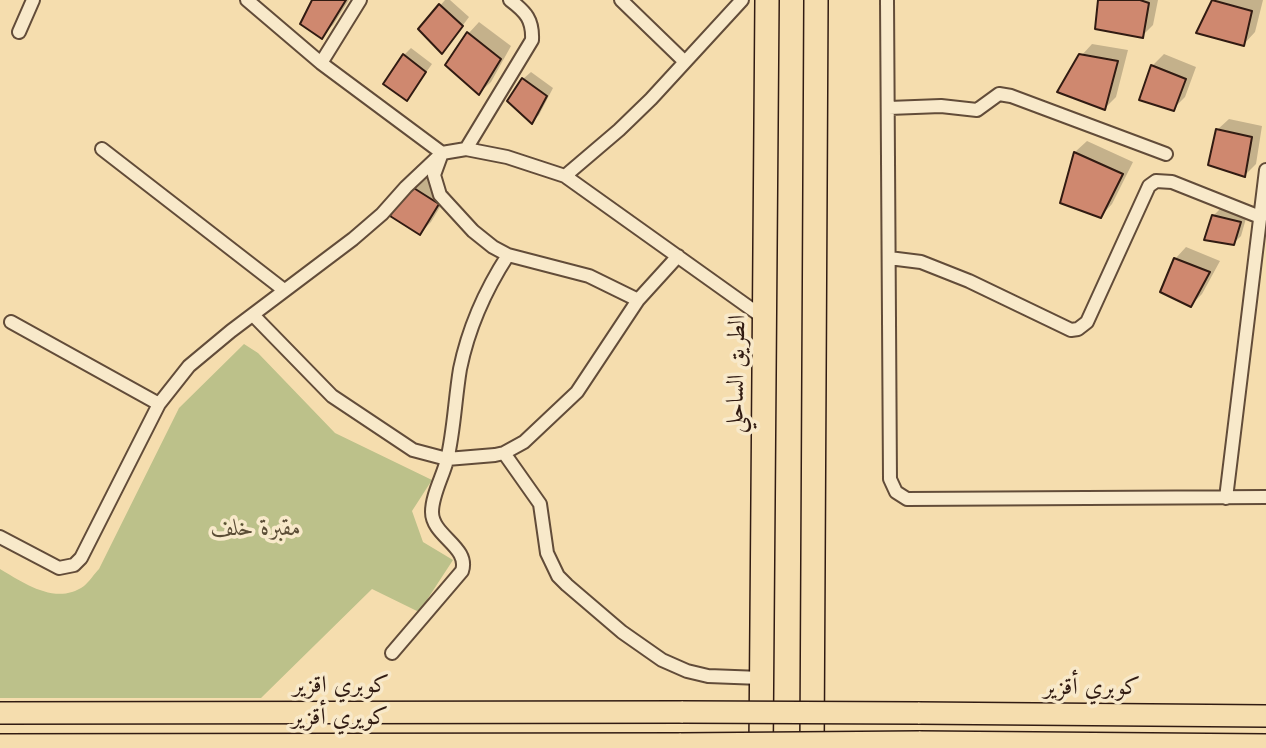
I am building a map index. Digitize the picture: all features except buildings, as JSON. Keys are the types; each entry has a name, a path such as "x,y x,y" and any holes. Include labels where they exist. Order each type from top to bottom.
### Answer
{"highway":[{"name":"الطريق الساحلي","path":"761,748 767,0"},
{"path":"812,748 816,0"}],"main road":[{"name":"كوبري اقزير","path":"0,713 918,713"},
{"name":"كوبري أقزير","path":"918,713 1266,716"},
{"name":"كويري أقزير","path":"0,745 919,742 1266,746"}],"street":[{"path":"19,32 33,0"},
{"path":"247,0 321,63 442,153"},
{"path":"321,63 360,0"},
{"path":"466,149 532,40 533,26 525,11 510,0"},
{"path":"621,0 684,61"},
{"path":"565,176 619,130 741,0"},
{"path":"887,0 890,479 896,492 907,499 1266,497"},
{"path":"889,108 941,106 977,110 999,94 1011,96 1166,153"},
{"path":"102,149 284,290"},
{"path":"0,537 59,568 74,565 81,558 159,404 189,366 353,239 382,214 442,153 466,149 507,156 565,176 764,318"},
{"path":"442,153 434,175 440,195 473,231 508,255 589,276 638,300"},
{"path":"1226,498 1266,170"},
{"path":"889,258 921,262 969,281 1071,330 1078,329 1087,321 1149,186 1156,181 1172,182 1260,216"},
{"path":"392,653 462,571 465,564 463,556 450,543 432,515 447,459 468,335 508,255"},
{"path":"253,315 332,396 413,450 447,459 504,453 524,442 577,392 638,300 678,256"},
{"path":"11,322 159,404"},
{"path":"504,453 540,504 547,553 558,576 567,584 622,632 662,660 687,671 708,676 761,678"}],"green space":[{"name":"مقبرة خلف","path":"244,344 258,353 335,433 432,480 412,511 423,542 453,560 419,612 372,589 261,698 0,698 0,569 30,586 51,593 73,592 86,584 99,569 179,408"}]}
